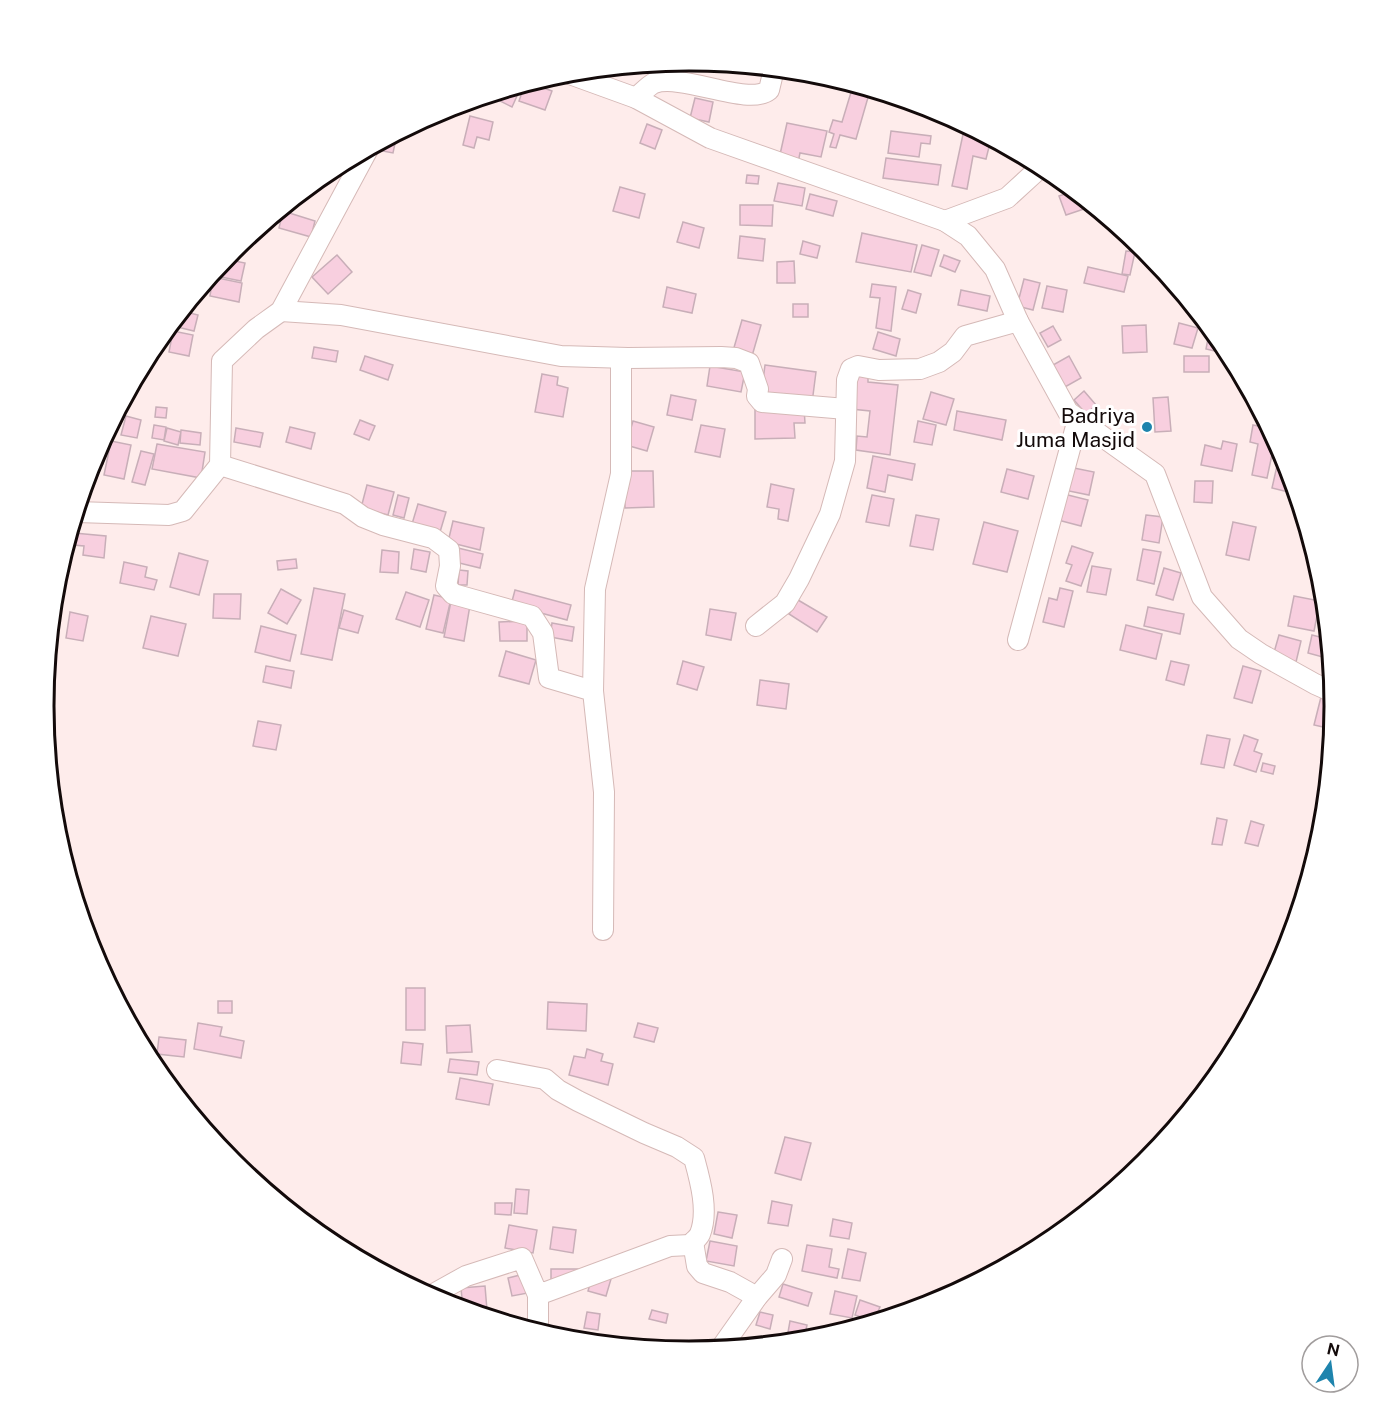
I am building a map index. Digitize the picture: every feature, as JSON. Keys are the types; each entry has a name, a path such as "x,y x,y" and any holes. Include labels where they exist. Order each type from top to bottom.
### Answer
{"street":[{"path":"636,98 654,84 667,82 753,96 764,94 769,90 772,76"},
{"path":"586,79 636,98 710,138 945,221 968,237 995,269 1018,321 1068,412 1155,474 1202,597 1239,639 1261,654 1324,688"},
{"path":"85,512 169,515 183,511 220,465 222,361 256,329 281,311 360,163"},
{"path":"945,221 1007,198 1034,173"},
{"path":"281,311 341,315 561,356 736,358 749,363 758,389 757,396 762,402 846,409"},
{"path":"756,626 785,603 830,514 845,461 847,380 852,369 858,366 879,370 920,369 939,362 953,352 965,336 1018,321"},
{"path":"603,930 604,792 593,691 595,589 621,474 621,358"},
{"path":"1018,640 1078,419"},
{"path":"220,465 345,504 363,518 373,522 433,538 449,550 450,566 446,586 453,594 532,616 543,633 549,678 593,691"},
{"path":"496,1070 545,1079 558,1090 578,1101 677,1147 694,1158 701,1183 703,1212 700,1235 690,1245 670,1246 538,1295"},
{"path":"693,1242 697,1266 703,1273 730,1282 757,1297"},
{"path":"440,1290 466,1276 522,1258 538,1295 538,1322"},
{"path":"727,1340 757,1297 776,1275 782,1259"}],"building":[{"path":"544,88 552,91 545,110 519,101 521,94"},
{"path":"851,92 868,97 856,139 840,135 836,148 830,147 834,134 829,132 833,120 842,122"},
{"path":"517,95 512,107 499,101"},
{"path":"695,98 713,102 709,122 690,118"},
{"path":"470,116 493,122 489,140 477,137 474,148 463,145"},
{"path":"787,123 827,131 821,157 800,153 798,163 779,159"},
{"path":"647,124 662,130 655,149 640,143"},
{"path":"891,131 931,136 930,144 921,143 919,157 888,153"},
{"path":"963,133 989,147 986,159 973,156 967,189 952,186"},
{"path":"395,143 393,153 381,151"},
{"path":"886,158 941,165 938,185 883,178"},
{"path":"747,175 759,176 758,184 746,183"},
{"path":"778,183 805,188 802,206 774,201"},
{"path":"620,187 645,194 639,218 613,211"},
{"path":"810,194 837,201 833,216 806,209"},
{"path":"1065,194 1084,209 1066,215 1059,196"},
{"path":"740,205 773,205 772,226 740,225"},
{"path":"289,213 315,221 311,237 279,228 281,220"},
{"path":"683,222 704,228 699,248 677,242"},
{"path":"862,233 917,245 911,272 856,262"},
{"path":"740,236 765,239 763,261 738,258"},
{"path":"803,241 820,246 817,258 800,254"},
{"path":"922,245 939,250 931,276 914,272"},
{"path":"1126,251 1132,252 1135,254 1130,275 1122,274"},
{"path":"337,255 352,272 328,294 312,277"},
{"path":"944,255 960,261 955,272 940,266"},
{"path":"236,261 245,263 241,281 221,277"},
{"path":"794,261 795,283 777,283 777,262"},
{"path":"1088,267 1128,276 1124,292 1084,283"},
{"path":"220,278 242,283 239,302 210,296 211,288"},
{"path":"1024,279 1040,283 1033,310 1017,306"},
{"path":"872,284 896,287 891,331 876,328 880,298 870,297"},
{"path":"1047,286 1067,290 1063,312 1042,308"},
{"path":"667,287 696,294 692,313 663,307"},
{"path":"908,290 921,294 916,313 902,309"},
{"path":"961,290 990,296 987,311 958,305"},
{"path":"793,304 808,304 808,317 793,317"},
{"path":"190,313 198,315 194,331 179,327"},
{"path":"742,320 761,325 752,356 733,351"},
{"path":"1179,323 1198,328 1192,348 1174,344"},
{"path":"1146,325 1147,352 1123,353 1122,326"},
{"path":"1053,326 1061,340 1048,347 1040,333"},
{"path":"176,332 193,335 189,356 169,352 172,338"},
{"path":"878,332 900,339 896,356 873,349"},
{"path":"1208,340 1216,351 1206,349"},
{"path":"314,347 338,351 336,362 312,358"},
{"path":"365,356 393,365 388,380 360,370"},
{"path":"1069,356 1081,378 1065,387 1053,365"},
{"path":"1184,356 1209,356 1209,372 1184,372"},
{"path":"765,365 816,372 812,403 761,396"},
{"path":"710,366 745,372 741,392 707,386"},
{"path":"542,374 558,377 557,385 568,388 563,417 535,412"},
{"path":"855,375 868,376 868,382 898,385 890,455 856,450 857,436 867,437 870,411 851,409"},
{"path":"1084,391 1096,405 1086,414 1074,400"},
{"path":"931,392 954,399 946,425 923,419"},
{"path":"671,395 696,400 692,420 667,415"},
{"path":"1168,397 1171,431 1155,432 1153,398"},
{"path":"156,407 167,408 166,418 155,417"},
{"path":"804,408 805,423 794,423 795,438 755,439 755,409"},
{"path":"957,411 1006,420 1002,440 954,430"},
{"path":"126,416 141,420 137,438 121,435"},
{"path":"360,420 375,426 369,440 354,434"},
{"path":"633,421 654,427 647,451 626,445"},
{"path":"918,421 936,425 932,445 914,442"},
{"path":"154,425 166,427 164,440 152,438"},
{"path":"701,425 725,429 720,457 695,452"},
{"path":"1253,425 1260,426 1272,454 1267,478 1252,475 1258,444 1250,442"},
{"path":"290,427 315,433 311,449 286,442"},
{"path":"167,428 181,432 178,445 164,441"},
{"path":"236,428 263,433 260,447 234,442"},
{"path":"181,430 201,433 200,445 180,443"},
{"path":"112,441 131,445 124,479 104,475"},
{"path":"1223,441 1237,444 1232,471 1201,465 1205,445 1221,449"},
{"path":"157,444 205,452 201,478 152,469"},
{"path":"141,451 154,454 145,485 132,482"},
{"path":"873,456 915,464 912,480 888,475 885,492 867,488"},
{"path":"1277,466 1286,492 1272,488"},
{"path":"1069,467 1094,472 1089,495 1064,490"},
{"path":"1007,469 1034,476 1028,499 1001,492"},
{"path":"624,471 653,471 654,507 625,508"},
{"path":"1195,481 1213,481 1212,503 1194,502"},
{"path":"771,484 794,489 788,521 778,519 779,509 767,507"},
{"path":"367,485 394,492 388,515 361,508"},
{"path":"1060,493 1088,500 1081,526 1054,519"},
{"path":"398,495 409,498 404,518 393,515"},
{"path":"872,495 894,499 889,526 866,522"},
{"path":"418,504 446,512 440,532 412,524"},
{"path":"916,515 939,519 933,550 910,546"},
{"path":"1146,515 1163,517 1159,543 1142,540"},
{"path":"453,521 484,528 480,550 448,542"},
{"path":"984,522 1018,531 1007,572 973,564"},
{"path":"1233,522 1256,527 1249,560 1226,555"},
{"path":"79,533 106,536 104,558 83,555 84,546 75,545"},
{"path":"1072,546 1093,553 1081,586 1066,581 1072,565 1066,563"},
{"path":"458,548 483,554 480,568 455,562"},
{"path":"414,549 430,552 426,572 411,569"},
{"path":"1143,549 1161,552 1154,584 1137,580"},
{"path":"382,550 399,552 398,573 380,572"},
{"path":"179,553 208,561 199,595 170,587"},
{"path":"296,559 297,568 278,570 277,561"},
{"path":"124,562 147,567 145,577 157,580 154,590 120,583"},
{"path":"1092,566 1111,569 1106,595 1087,592"},
{"path":"1164,568 1181,573 1173,600 1156,595"},
{"path":"459,570 468,571 467,585 458,585"},
{"path":"314,588 345,594 332,660 301,654"},
{"path":"1060,588 1073,591 1064,627 1043,622 1049,598 1057,600"},
{"path":"281,589 301,600 287,624 268,613"},
{"path":"515,590 571,605 567,620 511,605"},
{"path":"406,592 429,600 420,627 396,619"},
{"path":"214,594 241,594 240,619 213,618"},
{"path":"434,595 451,599 443,633 426,629"},
{"path":"1294,596 1315,600 1317,614 1314,631 1288,626"},
{"path":"798,600 827,617 817,632 789,614"},
{"path":"451,601 470,605 464,641 444,637"},
{"path":"1148,607 1184,614 1180,634 1144,626"},
{"path":"710,609 736,613 731,640 706,635"},
{"path":"344,610 363,616 358,633 339,628"},
{"path":"70,612 88,616 83,641 66,638"},
{"path":"151,616 186,624 178,656 143,648"},
{"path":"527,621 527,641 500,641 499,622"},
{"path":"552,623 574,627 572,641 550,637"},
{"path":"1126,625 1162,634 1156,659 1120,650"},
{"path":"261,626 296,635 290,661 255,652"},
{"path":"1279,635 1301,641 1296,662 1273,656"},
{"path":"1312,635 1320,637 1322,657 1308,653"},
{"path":"506,651 536,660 529,684 499,676"},
{"path":"683,661 704,667 697,690 677,684"},
{"path":"1171,661 1189,665 1184,685 1166,680"},
{"path":"266,666 294,671 291,688 263,682"},
{"path":"1243,666 1261,671 1252,703 1234,698"},
{"path":"760,680 789,684 786,709 757,705"},
{"path":"1321,697 1324,698 1323,727 1314,725"},
{"path":"258,721 281,725 276,750 253,746"},
{"path":"1207,735 1230,739 1224,768 1201,764"},
{"path":"1244,735 1258,740 1254,751 1262,754 1256,772 1234,765"},
{"path":"1263,763 1275,766 1273,774 1261,771"},
{"path":"1217,818 1227,820 1222,845 1212,844"},
{"path":"1251,821 1264,825 1258,846 1245,843"},
{"path":"406,988 425,988 425,1030 406,1030"},
{"path":"218,1001 232,1001 232,1013 218,1013"},
{"path":"548,1002 587,1004 586,1031 547,1029"},
{"path":"198,1023 222,1027 220,1036 244,1041 241,1058 194,1049"},
{"path":"638,1023 658,1028 654,1042 634,1037"},
{"path":"470,1025 472,1052 447,1053 446,1026"},
{"path":"159,1037 186,1040 184,1057 157,1053"},
{"path":"403,1042 423,1044 421,1065 401,1063"},
{"path":"587,1049 603,1054 601,1061 613,1064 608,1085 569,1075 574,1056 585,1058"},
{"path":"450,1059 479,1062 477,1075 448,1072"},
{"path":"460,1078 493,1084 489,1105 456,1099"},
{"path":"785,1137 811,1143 801,1180 775,1173"},
{"path":"516,1189 529,1190 527,1214 514,1213"},
{"path":"772,1201 792,1205 788,1226 768,1223"},
{"path":"495,1203 512,1203 511,1215 495,1214"},
{"path":"718,1212 737,1215 732,1238 714,1234"},
{"path":"833,1219 852,1223 849,1239 830,1236"},
{"path":"509,1225 537,1230 533,1253 505,1248"},
{"path":"553,1227 576,1230 573,1253 550,1249"},
{"path":"710,1241 737,1246 734,1266 706,1261"},
{"path":"807,1245 832,1249 829,1267 839,1269 837,1278 802,1271"},
{"path":"848,1249 866,1253 860,1281 842,1278"},
{"path":"551,1269 578,1269 578,1284 551,1283"},
{"path":"593,1273 611,1279 606,1296 588,1291"},
{"path":"524,1274 528,1293 512,1296 508,1278"},
{"path":"783,1284 812,1293 808,1306 779,1297"},
{"path":"485,1286 487,1308 462,1299 461,1288"},
{"path":"835,1291 857,1296 852,1318 830,1314"},
{"path":"860,1300 880,1307 878,1311 861,1317 855,1315"},
{"path":"652,1310 668,1314 666,1323 649,1319"},
{"path":"587,1312 600,1314 598,1330 584,1328"},
{"path":"760,1312 773,1315 770,1329 756,1325"},
{"path":"790,1321 807,1325 806,1330 788,1333"}],"place":[{"name":"Badriya Juma Masjid","path":"1147,427"}]}
